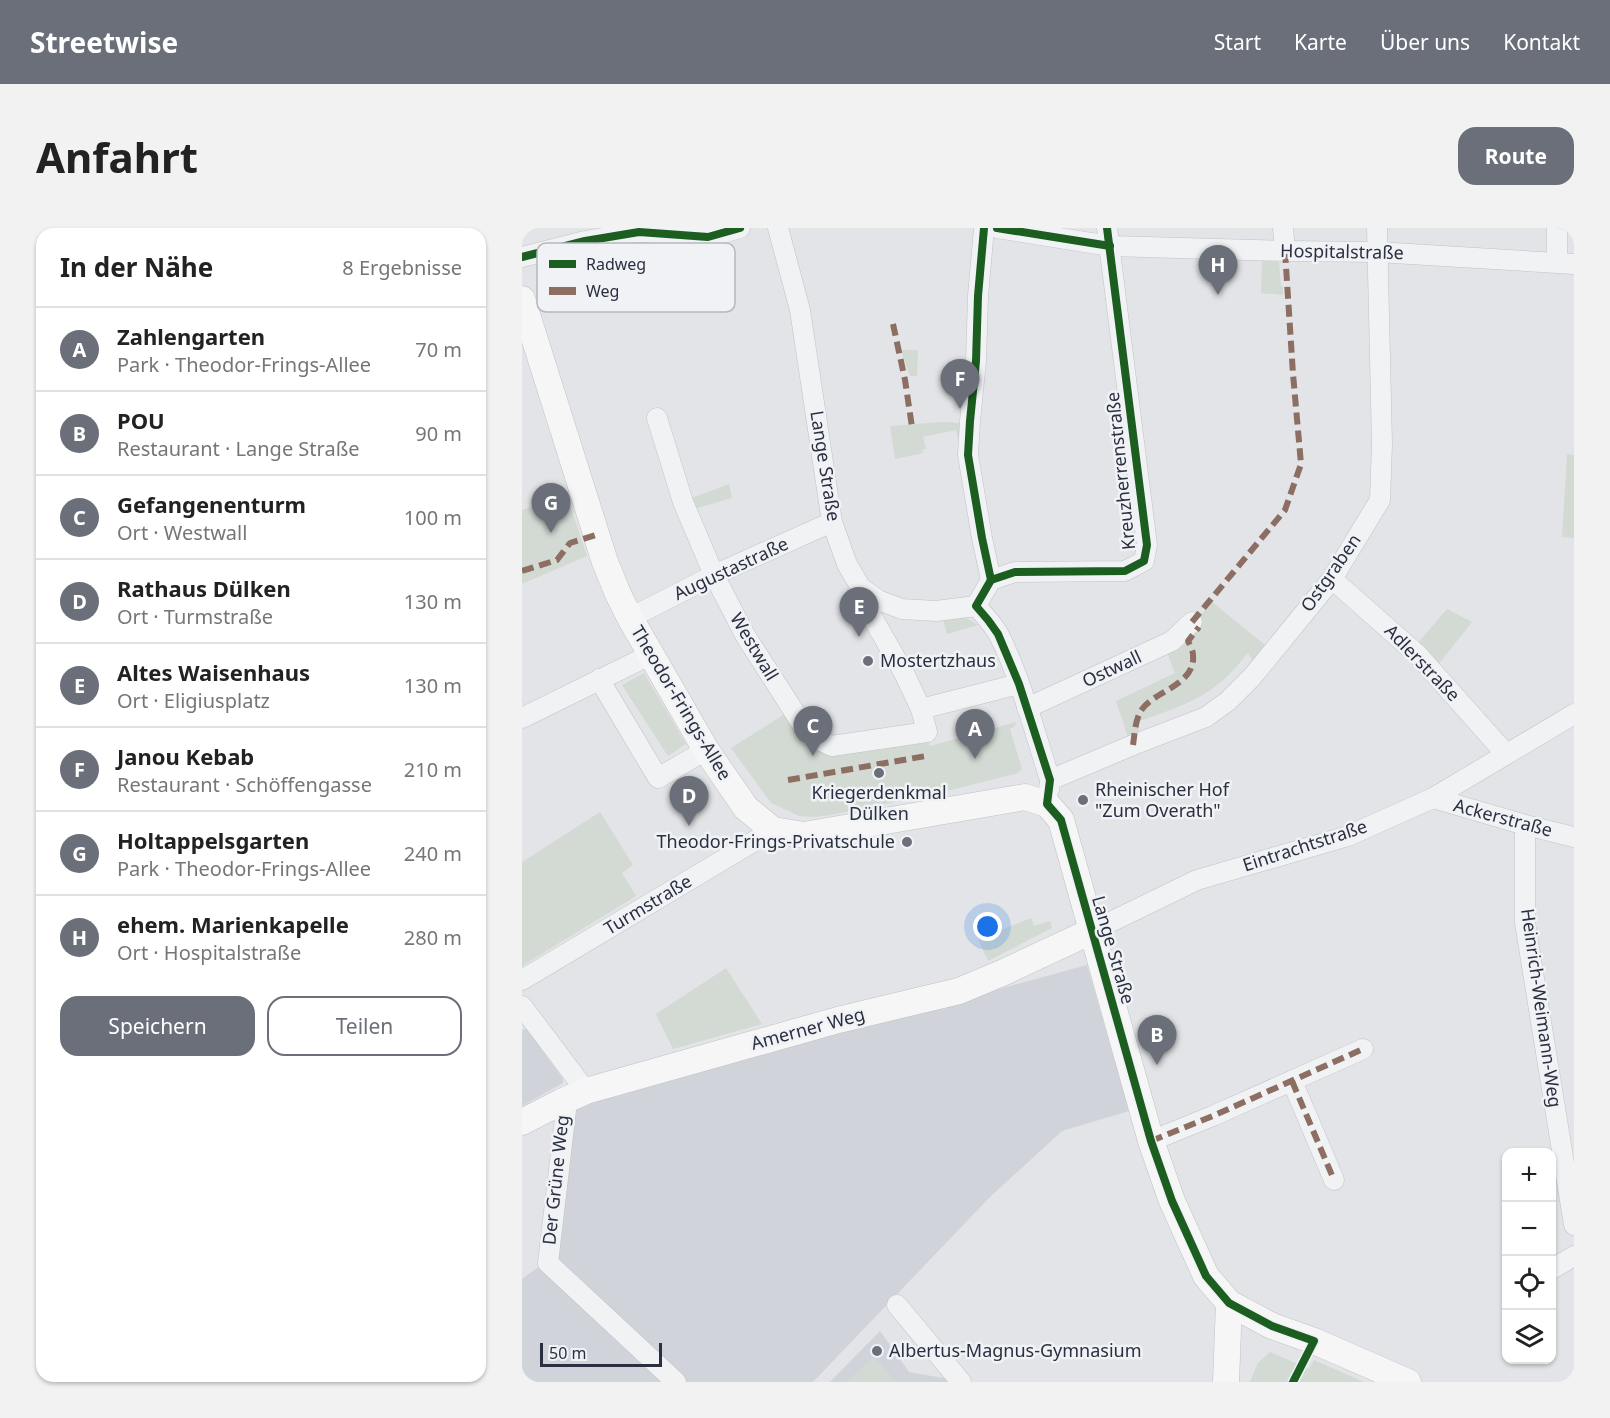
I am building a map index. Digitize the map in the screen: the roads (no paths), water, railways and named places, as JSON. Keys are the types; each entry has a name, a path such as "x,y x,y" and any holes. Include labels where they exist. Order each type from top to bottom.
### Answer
{"main road":[{"name":"Theodor-Frings-Allee","path":"522,298 605,562 618,594 650,655 706,750 746,808 773,830"},
{"path":"773,830 804,835 1049,792"},
{"name":"Lange Straße","path":"1049,792 1061,820 1151,1141 1172,1201 1206,1276 1229,1303"},
{"name":"Amerner Weg","path":"522,1122 586,1091 838,1020 959,991 1092,931"},
{"path":"1226,1382 1229,1303 1272,1326 1314,1341 1408,1382"}],"street":[{"path":"560,243 584,234 639,232 708,237 740,228"},
{"name":"Lange Straße","path":"778,228 800,310 832,522 847,564 861,588 878,600 902,609 936,611 976,606 998,634 1019,684 1049,792"},
{"path":"976,606 991,580 968,455 984,228"},
{"name":"Hospitalstraße","path":"997,228 1285,251 1377,252 1566,263"},
{"path":"1283,228 1285,251"},
{"name":"Ostgraben","path":"1049,792 1133,745 1206,717 1228,701 1252,677 1332,579 1380,500 1382,444 1377,228"},
{"path":"1557,228 1566,263"},
{"name":"Kreuzherrenstraße","path":"991,580 1015,572 1125,571 1144,561 1147,545 1109,237"},
{"path":"522,257 537,251"},
{"name":"Westwall","path":"657,418 683,502 714,575 745,635 809,735 832,746 927,732 921,709"},
{"name":"Augustastraße","path":"630,618 714,575 832,522"},
{"name":"Adlerstraße","path":"1332,579 1418,654 1506,754"},
{"path":"861,588 868,610 904,673 921,709 1019,684"},
{"name":"Ostwall","path":"1027,708 1172,641 1192,622"},
{"path":"522,718 650,655"},
{"path":"599,679 658,778 706,750"},
{"name":"Eintrachtstraße","path":"1092,931 1197,880 1348,836 1433,798 1574,714"},
{"name":"Ackerstraße","path":"1433,798 1574,837"},
{"name":"Heinrich-Weimann-Weg","path":"1525,825 1526,923 1574,1225"},
{"name":"Turmstraße","path":"522,980 773,830"},
{"path":"522,1006 586,1091"},
{"path":"1151,1141 1363,1049"},
{"path":"1292,1081 1334,1180"},
{"name":"Der Grüne Weg","path":"561,1102 566,1110 548,1263 676,1382"},
{"path":"1556,1266 1574,1256"},
{"path":"897,1305 961,1382"}],"place":[{"name":"ehem. Marienkapelle","path":"1218,295"},
{"name":"Janou Kebab","path":"960,409"},
{"name":"Holtappelsgarten","path":"551,533"},
{"name":"Altes Waisenhaus","path":"859,637"},
{"name":"Mostertzhaus","path":"868,661"},
{"name":"Gefangenenturm","path":"813,756"},
{"name":"Zahlengarten","path":"975,759"},
{"name":"Kriegerdenkmal Dülken","path":"879,773"},
{"name":"Rheinischer Hof \"Zum Overath\"","path":"1083,800"},
{"name":"Rathaus Dülken","path":"689,826"},
{"name":"Theodor-Frings-Privatschule","path":"907,842"},
{"name":"POU","path":"1157,1065"},
{"name":"Albertus-Magnus-Gymnasium","path":"877,1351"}]}
